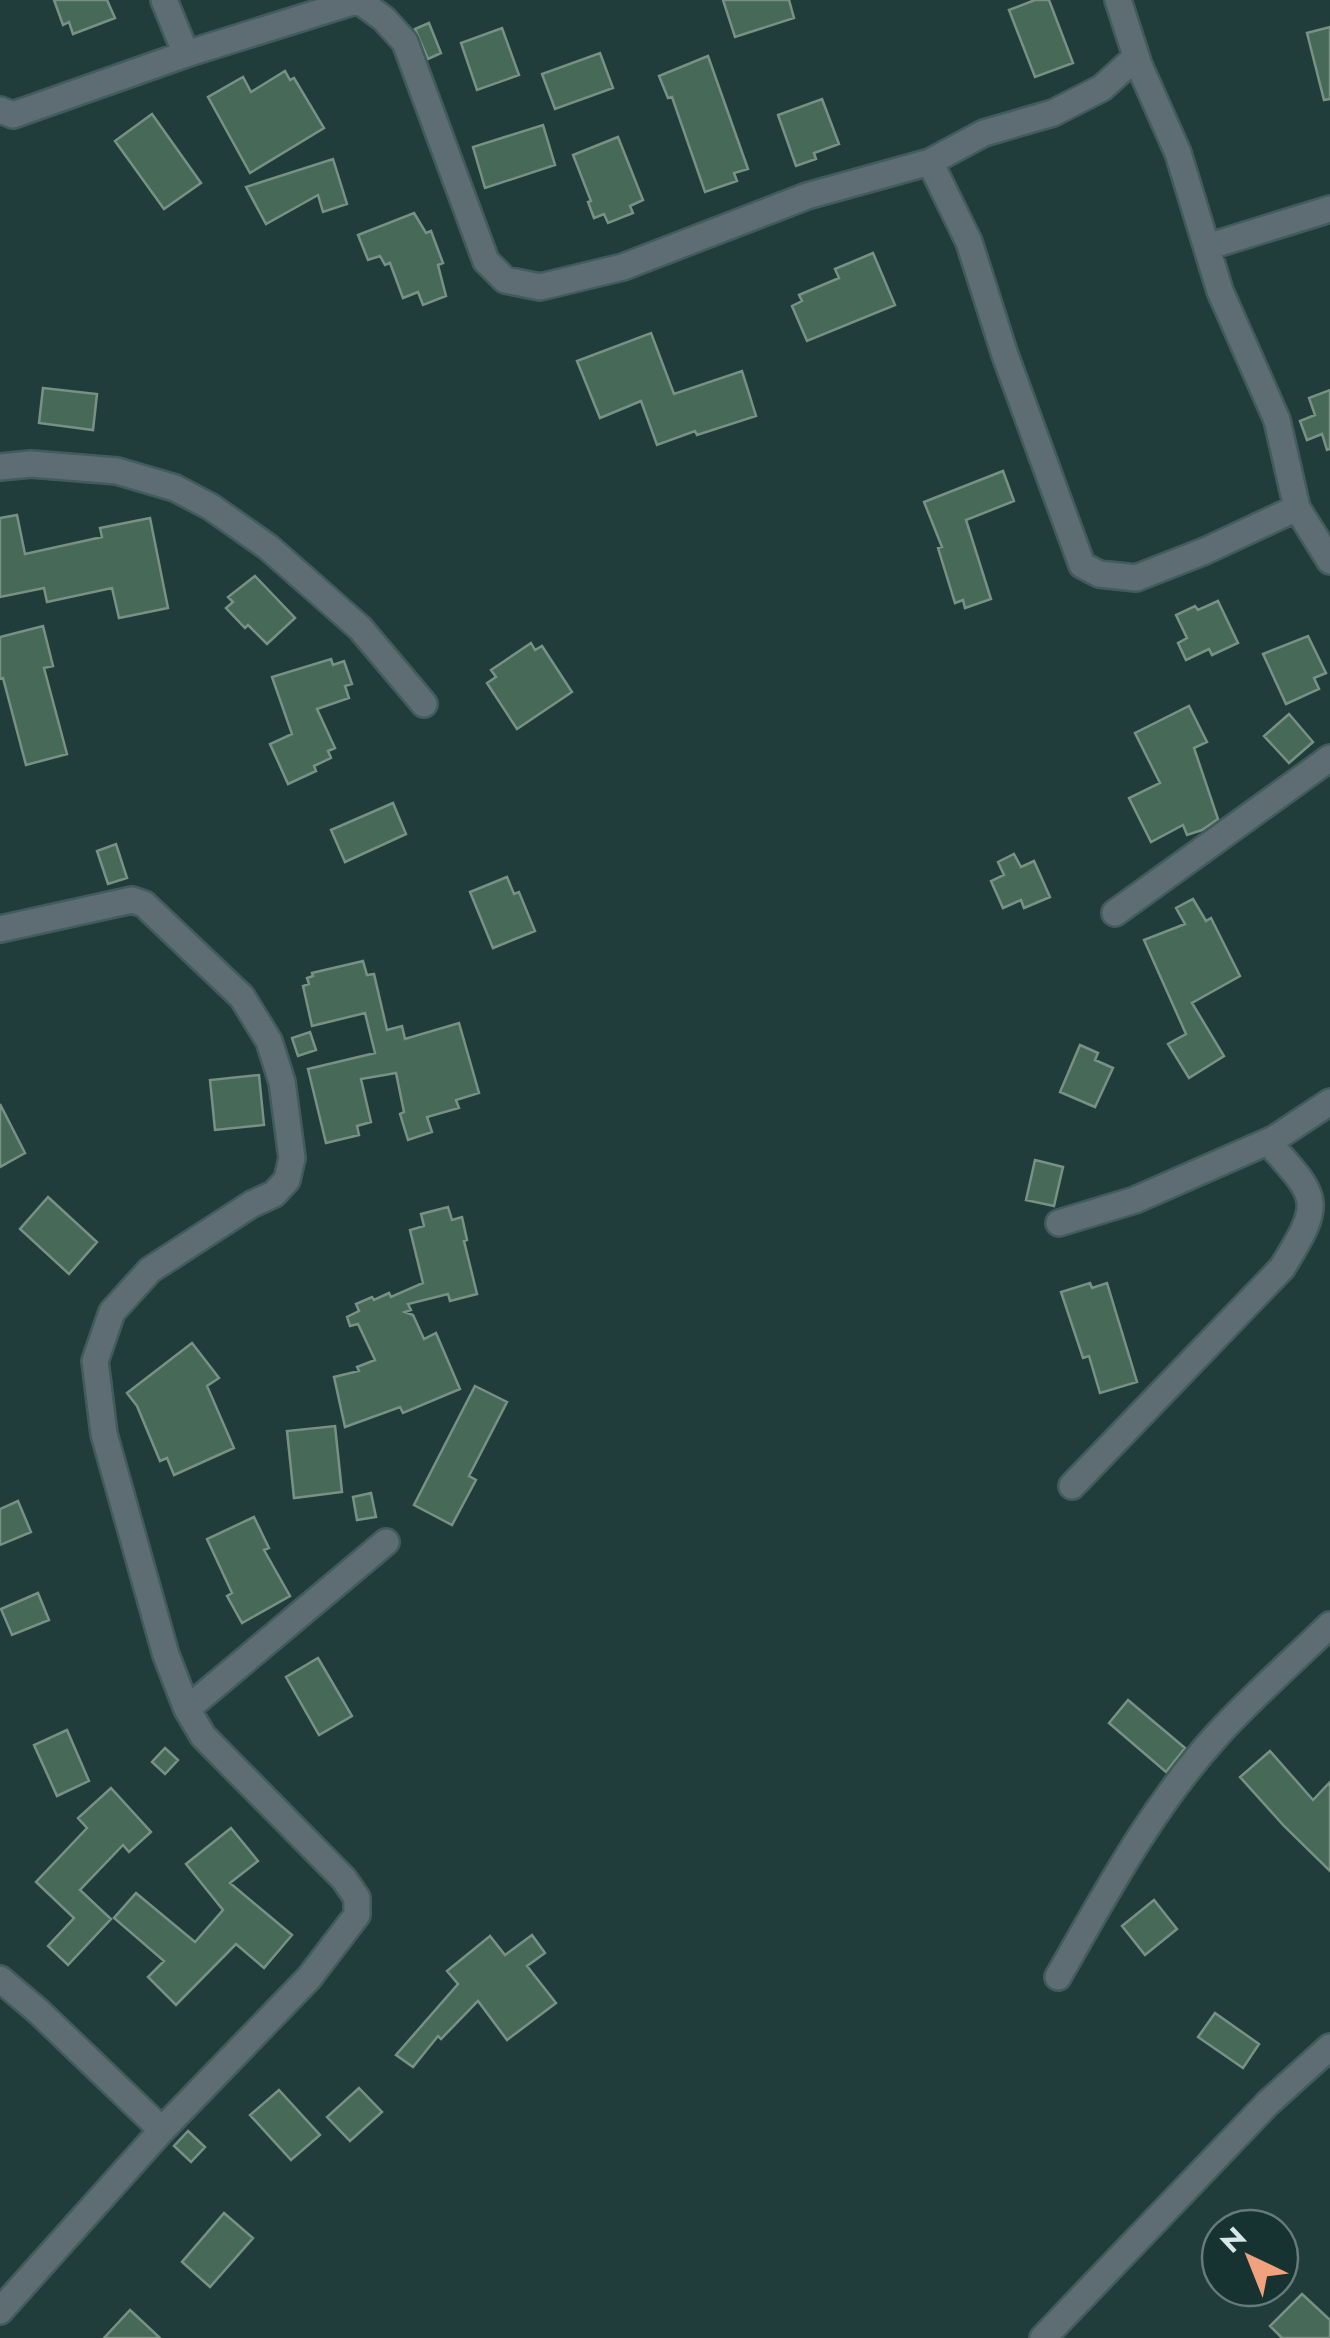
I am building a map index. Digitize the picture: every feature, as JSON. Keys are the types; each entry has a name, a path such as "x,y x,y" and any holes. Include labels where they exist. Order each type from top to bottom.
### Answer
{"street":[{"path":"164,0 186,54"},
{"path":"0,110 13,115 186,54 359,0 406,42 486,261 505,280 540,287 623,266 807,196 930,162 984,133 1035,120 1086,96 1116,78 1136,57"},
{"path":"1118,0 1136,57 1178,153 1220,291 1277,420 1298,508 1330,561"},
{"path":"930,162 969,242 1082,565 1098,574 1136,578 1298,508"},
{"path":"1206,247 1330,209"},
{"path":"0,467 31,464 117,471 175,488 211,507 268,547 360,628 424,704"},
{"path":"1115,913 1330,758"},
{"path":"0,929 132,900 144,904 242,998 269,1041 282,1082 292,1158 287,1180 274,1194 150,1270 112,1312 95,1361 104,1434 166,1655 187,1709 203,1736 344,1879 358,1898 356,1915 309,1978 162,2130 0,2312"},
{"path":"1059,1224 1135,1200 1268,1142 1330,1102"},
{"path":"1072,1486 1282,1268 1308,1226 1311,1207 1306,1184 1268,1142"},
{"path":"187,1709 386,1542"},
{"path":"1058,1978 1120,1868 1177,1784 1219,1733 1330,1625"},
{"path":"0,1979 162,2130"},
{"path":"1043,2338 1268,2103 1330,2048"}],"building":[{"path":"54,0 107,0 115,18 73,34 69,22 63,25"},
{"path":"723,0 789,0 794,18 735,37"},
{"path":"1035,0 1049,0 1073,63 1035,77 1009,10"},
{"path":"429,23 441,53 428,59 415,29"},
{"path":"1330,27 1330,99 1324,100 1307,33"},
{"path":"502,28 519,75 477,90 461,43"},
{"path":"600,53 613,88 555,109 542,74"},
{"path":"708,56 748,169 734,173 737,181 705,192 672,97 668,98 659,76"},
{"path":"285,71 290,80 294,78 324,128 250,173 208,97 243,77 251,92"},
{"path":"822,99 839,144 814,153 816,159 796,166 778,115"},
{"path":"152,114 201,183 164,209 115,141"},
{"path":"543,125 555,165 485,188 473,147"},
{"path":"618,137 643,200 630,206 633,213 608,223 604,214 594,218 573,155"},
{"path":"333,159 347,204 323,212 318,195 266,224 246,187"},
{"path":"414,213 426,233 431,231 443,263 438,265 446,296 423,305 418,292 403,298 390,263 385,265 380,256 368,260 358,235"},
{"path":"873,253 895,305 807,341 792,306 802,301 799,295 839,278 835,269"},
{"path":"651,333 674,394 742,371 756,416 657,445 641,401 600,418 577,361"},
{"path":"43,388 97,394 93,430 39,423"},
{"path":"1330,390 1327,450 1322,434 1307,440 1300,421 1315,415 1309,398"},
{"path":"1003,471 1014,501 966,520 991,599 965,608 963,600 955,603 938,548 942,547 924,502"},
{"path":"17,515 25,554 102,537 100,528 150,518 168,608 119,618 112,588 47,602 44,588 0,597 0,518"},
{"path":"255,576 295,618 267,644 226,608 233,602 228,597"},
{"path":"1218,601 1238,643 1212,655 1209,649 1186,660 1178,643 1187,638 1176,615"},
{"path":"43,626 53,666 44,668 67,754 26,765 3,678 0,679 0,637"},
{"path":"1308,636 1326,673 1314,678 1319,689 1286,704 1263,654"},
{"path":"531,643 535,650 542,646 572,692 517,729 487,683 496,677 491,670"},
{"path":"331,659 333,665 344,661 352,684 345,686 349,698 317,709 335,748 328,751 331,758 314,766 316,771 288,784 270,744 292,734 272,677"},
{"path":"1189,706 1207,742 1194,748 1218,819 1187,835 1183,825 1151,842 1129,798 1160,783 1135,733"},
{"path":"1289,714 1313,742 1289,763 1264,736"},
{"path":"393,803 406,834 345,862 331,830"},
{"path":"116,844 127,878 108,884 97,851"},
{"path":"1014,854 1021,867 1034,861 1050,897 1024,908 1021,900 1003,908 991,881 1004,875 998,862"},
{"path":"507,877 514,894 519,892 535,931 493,948 470,892"},
{"path":"1193,899 1206,921 1211,918 1240,976 1192,1003 1224,1056 1189,1078 1168,1044 1186,1034 1144,940 1185,924 1176,908"},
{"path":"363,961 367,975 374,974 387,1030 402,1026 405,1039 459,1023 479,1093 456,1100 459,1108 427,1117 432,1132 408,1140 400,1114 404,1112 396,1073 361,1079 371,1122 357,1126 359,1135 326,1143 308,1069 375,1053 365,1013 312,1026 303,986 309,984 307,978 312,973"},
{"path":"310,1032 316,1050 298,1056 292,1038"},
{"path":"1080,1045 1098,1053 1095,1060 1113,1068 1095,1107 1060,1092"},
{"path":"259,1075 264,1125 215,1130 210,1080"},
{"path":"0,1104 25,1153 0,1167"},
{"path":"1035,1160 1063,1167 1054,1206 1026,1200"},
{"path":"48,1197 97,1242 69,1274 20,1229"},
{"path":"448,1207 452,1220 462,1217 477,1294 450,1301 448,1294 408,1304 411,1310 405,1312 413,1315 424,1339 436,1333 460,1389 403,1413 400,1407 345,1427 334,1377 359,1371 357,1367 375,1360 358,1324 350,1326 347,1317 359,1311 356,1304 389,1293 391,1297 423,1283 410,1230 424,1226 421,1214"},
{"path":"1090,1283 1092,1288 1107,1283 1137,1382 1100,1393 1089,1356 1083,1358 1061,1292"},
{"path":"192,1343 219,1378 207,1386 234,1448 174,1475 167,1458 160,1461 137,1406 127,1393"},
{"path":"475,1386 507,1402 469,1476 476,1480 452,1525 414,1505"},
{"path":"335,1426 342,1492 294,1498 287,1431"},
{"path":"371,1493 376,1517 357,1520 353,1497"},
{"path":"18,1501 31,1532 0,1545 0,1509"},
{"path":"254,1517 269,1548 264,1550 290,1596 242,1623 227,1596 232,1593 207,1539"},
{"path":"38,1593 49,1620 12,1635 1,1609"},
{"path":"318,1658 352,1716 319,1735 286,1677"},
{"path":"1128,1700 1185,1748 1166,1772 1109,1723"},
{"path":"67,1730 89,1781 57,1796 34,1745"},
{"path":"165,1748 178,1760 165,1774 152,1762"},
{"path":"1270,1751 1313,1800 1330,1782 1330,1871 1240,1777"},
{"path":"111,1788 151,1832 129,1852 123,1845 80,1890 111,1919 68,1965 48,1946 74,1918 36,1882 87,1828 78,1818"},
{"path":"231,1828 258,1861 230,1883 292,1935 264,1968 236,1944 176,2005 148,1977 164,1961 114,1918 136,1893 195,1942 223,1910 186,1864"},
{"path":"1154,1900 1177,1929 1145,1955 1122,1926"},
{"path":"532,1935 545,1953 527,1966 556,2003 507,2040 478,2001 441,2039 438,2036 413,2067 396,2055 458,1984 447,1971 490,1936 505,1955"},
{"path":"1215,2013 1259,2044 1243,2068 1198,2037"},
{"path":"359,2088 382,2112 350,2141 327,2117"},
{"path":"279,2090 320,2135 291,2160 250,2115"},
{"path":"188,2131 205,2147 191,2162 174,2146"},
{"path":"224,2213 253,2238 210,2287 182,2262"},
{"path":"1300,2296 1330,2320 1330,2338 1282,2338 1270,2326 1288,2308 1300,2308"},
{"path":"130,2310 160,2338 104,2338"}]}
